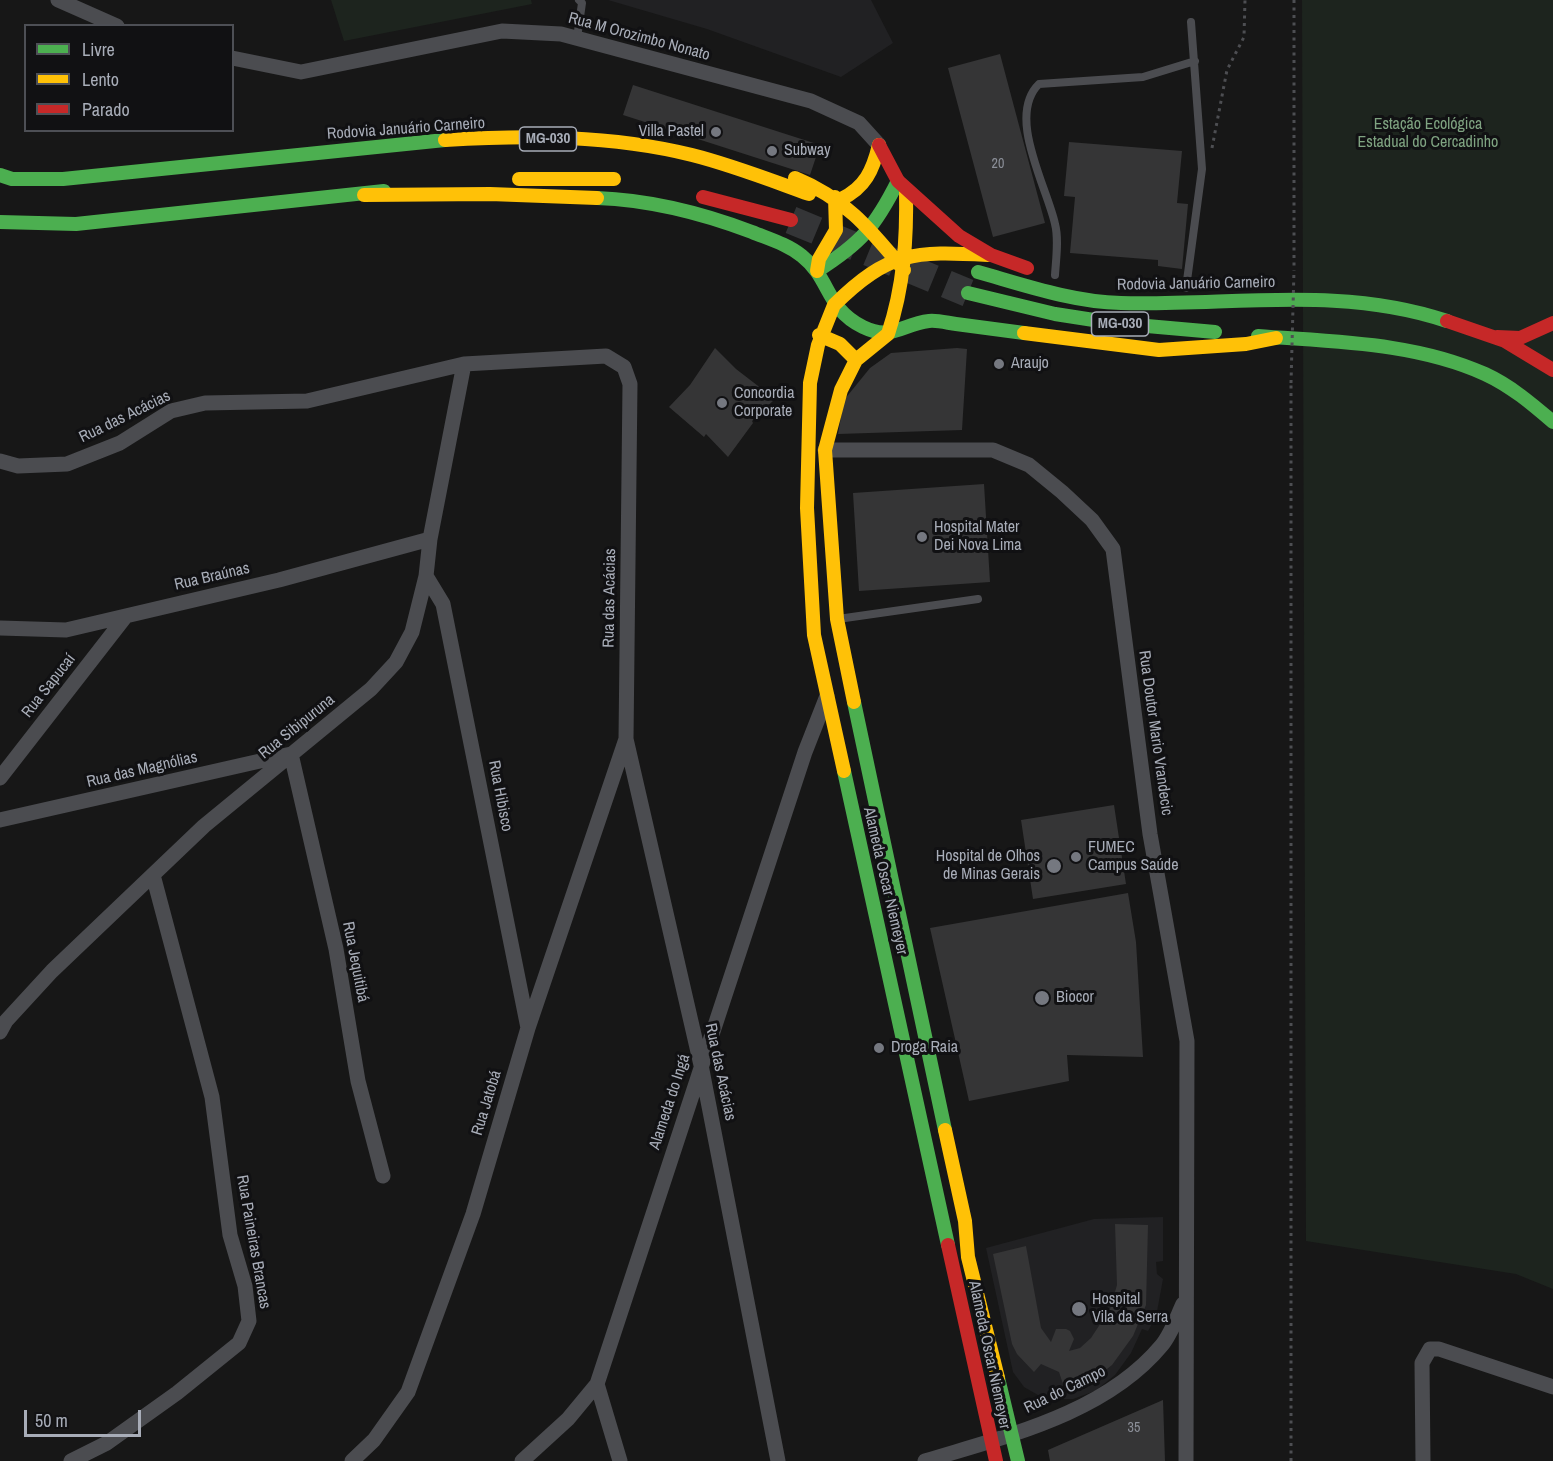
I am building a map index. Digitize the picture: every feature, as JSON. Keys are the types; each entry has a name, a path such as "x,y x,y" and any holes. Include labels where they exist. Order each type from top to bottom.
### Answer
{"main road":[{"path":"509,123 621,129 681,142 802,181 838,198 900,256 992,255"},
{"path":"281,157 381,132"},
{"name":"Rodovia Januário Carneiro","path":"0,175 12,179 63,179 454,138 620,143 676,151 751,173 808,194"},
{"path":"879,145 873,169 886,185 959,236 992,255 1030,269 1062,276"},
{"path":"879,145 904,270 899,306 888,334"},
{"path":"0,222 76,224 364,195 417,185 559,177 625,180"},
{"path":"838,198 886,185"},
{"path":"818,271 850,251 873,230 886,185"},
{"path":"364,195 490,194 634,200 677,208 740,227 783,244 802,256 818,271 834,305 844,316 865,327 888,334 929,321 1159,350 1246,344 1276,338"},
{"path":"692,194 791,220"},
{"path":"818,271 819,259 836,230 838,198"},
{"name":"Alameda Oscar Niemeyer","path":"900,256 856,282 834,305 819,335 808,385 806,547 814,635 996,1461"},
{"name":"Rodovia Januário Carneiro","path":"978,272 1055,293 1119,303 1264,298 1371,304 1406,310 1466,327"},
{"path":"1168,287 1264,298"},
{"name":"MG-030","path":"968,293 1055,314 1113,323 1276,338 1376,344 1449,360 1506,384 1539,408 1553,422"},
{"path":"1466,327 1514,341 1526,338 1553,323"},
{"name":"MG-030","path":"1466,327 1505,341 1553,370"},
{"name":"Alameda Oscar Niemeyer","path":"888,334 856,360 841,390 825,450 837,619 966,1221 968,1257 1013,1433 1018,1461"},
{"path":"819,335 832,338 845,347 856,360"},
{"path":"928,1154 950,1154"}],"street":[{"path":"58,0 112,24"},
{"name":"Rua M Orozimbo Nonato","path":"234,58 301,72 502,31 561,34 811,102 859,123 879,145"},
{"name":"Rua das Acácias","path":"0,461 18,466 67,464 120,442 171,411 205,403 307,401 464,364 606,356 624,367 630,384 626,739 701,1065 778,1461"},
{"name":"Rua Sibipuruna","path":"0,1032 6,1021 52,971 204,826 371,689 396,662 412,632 426,576 430,539 464,364"},
{"name":"Rua Doutor Mario Vrandecic","path":"825,450 993,450 1029,465 1062,492 1092,520 1113,549 1150,834 1187,1041 1188,1199 1184,1301 1186,1461"},
{"name":"Rua Braúnas","path":"0,628 66,630 279,580 430,539"},
{"name":"Rua Hibisco","path":"426,576 443,604 528,1028"},
{"name":"Rua Sapucaí","path":"0,778 126,616"},
{"name":"Alameda do Ingá","path":"522,1461 568,1419 597,1384 805,752 827,696"},
{"name":"Rua Jatobá","path":"352,1461 374,1440 408,1392 473,1214 528,1028 626,739"},
{"name":"Rua das Magnólias","path":"0,820 291,754"},
{"name":"Rua Jequitibá","path":"291,754 336,949 358,1082 383,1176"},
{"name":"Rua Paineiras Brancas","path":"71,1461 107,1443 177,1394 239,1343 249,1321 245,1286 230,1235 212,1097 153,875"},
{"name":"Rua do Campo","path":"925,1461 1043,1422 1109,1392 1163,1344 1184,1301"},
{"path":"1423,1461 1422,1363 1430,1349 1440,1349 1553,1386"},
{"path":"597,1384 620,1461"},
{"path":"101,1461 107,1443"}],"lane":[{"path":"577,38 582,3 579,0"},
{"path":"1186,288 1202,160 1191,22"},
{"path":"1062,276 1056,225 1028,134 1028,100 1031,93 1039,84 1143,77 1195,61"},
{"path":"837,619 978,599"}],"path":[{"path":"1202,160 1215,145 1227,70 1244,37 1245,0"},
{"path":"1291,1461 1291,383 1294,270 1294,0"}],"shaded area":[{"path":"608,0 871,0 893,43 841,77 707,29"},
{"name":"Hospital Vila da Serra","path":"1163,1217 1163,1261 1156,1262 1157,1274 1163,1279 1156,1317 1148,1331 1142,1329 1131,1353 1115,1375 1095,1391 1073,1399 1045,1399 1024,1387 1013,1372 986,1248 1094,1219"}],"green space":[{"path":"331,0 531,0 532,4 344,41"},
{"name":"Estação Ecológica Estadual do Cercadinho","path":"1302,0 1553,0 1553,1289 1516,1274 1306,1241"}],"building":[{"path":"1000,54 1045,223 993,237 948,68"},
{"path":"633,85 820,145 810,175 623,115"},
{"path":"1069,142 1182,151 1177,203 1188,204 1182,269 1158,266 1158,260 1070,253 1075,197 1064,196"},
{"name":"Concordia Corporate","path":"715,348 736,369 775,399 752,421 753,423 728,457 706,434 704,437 669,407 690,385"},
{"path":"967,349 962,430 838,434 844,400 870,368 891,353"},
{"name":"Hospital Mater Dei Nova Lima","path":"984,484 990,582 859,591 853,493"},
{"path":"1114,805 1126,884 1033,899 1021,820"},
{"name":"Biocor","path":"1128,893 1136,942 1143,1057 1067,1055 1069,1081 969,1101 930,928"},
{"path":"1115,1224 1148,1225 1146,1305 1133,1336 1112,1365 1098,1376 1063,1384 1059,1372 1041,1364 1034,1372 1017,1354 1012,1344 993,1254 1026,1246 1041,1328 1051,1342 1056,1329 1070,1331 1074,1339 1069,1351 1080,1348 1091,1338 1110,1309 1117,1285"},
{"path":"1163,1400 1165,1461 1050,1461 1048,1450"}],"tunnel":[{"path":"791,220 968,293"}],"traffic: fast":[{"path":"0,175 12,179 63,179 445,140"},
{"path":"817,271 845,252 865,233 882,211 898,181"},
{"path":"0,222 76,224 384,191"},
{"path":"597,198 637,201 695,213 784,245 802,256 811,265 842,311 863,327 873,331 890,332 920,323 939,321 1024,333"},
{"path":"978,272 1049,292 1103,302 1326,300 1367,303 1407,310 1447,321"},
{"path":"968,293 1055,314 1113,323 1215,332"},
{"path":"1258,336 1373,345 1402,349 1458,363 1504,384 1553,422"},
{"path":"854,702 945,1130"},
{"path":"844,771 948,1245"},
{"path":"998,1378 1018,1461"}],"traffic: slow":[{"path":"445,140 507,137 569,138 661,148 707,159 809,194"},
{"path":"841,199 849,195 867,177 879,145"},
{"path":"795,178 829,195 856,216 904,270"},
{"path":"519,179 614,179"},
{"path":"888,334 898,298 903,262 906,189"},
{"path":"364,195 490,194 597,198"},
{"path":"817,271 819,259 836,230 835,197"},
{"path":"834,305 871,274 887,264 904,258 940,254 988,255"},
{"path":"834,305 818,345 810,383 807,508 814,635 844,771"},
{"path":"1024,333 1159,350 1246,344 1276,338"},
{"path":"854,702 837,619 825,450 841,390 856,360 888,334"},
{"path":"819,335 840,344 856,360"},
{"path":"945,1130 965,1221 968,1257 998,1378"}],"traffic: jam":[{"path":"879,145 898,181 959,236 991,255 1027,268"},
{"path":"703,197 791,220"},
{"path":"1447,321 1505,341 1553,370"},
{"path":"1497,337 1520,338 1553,323"},
{"path":"948,1245 996,1461"}],"place":[{"name":"Villa Pastel","path":"716,132"},
{"name":"Subway","path":"772,151"},
{"name":"Araujo","path":"999,364"},
{"name":"Concordia Corporate","path":"722,403"},
{"name":"Hospital Mater Dei Nova Lima","path":"922,537"},
{"name":"FUMEC Campus Saúde","path":"1076,857"},
{"name":"Hospital de Olhos de Minas Gerais","path":"1054,866"},
{"name":"Biocor","path":"1042,998"},
{"name":"Droga Raia","path":"879,1048"},
{"name":"Hospital Vila da Serra","path":"1079,1309"}]}
